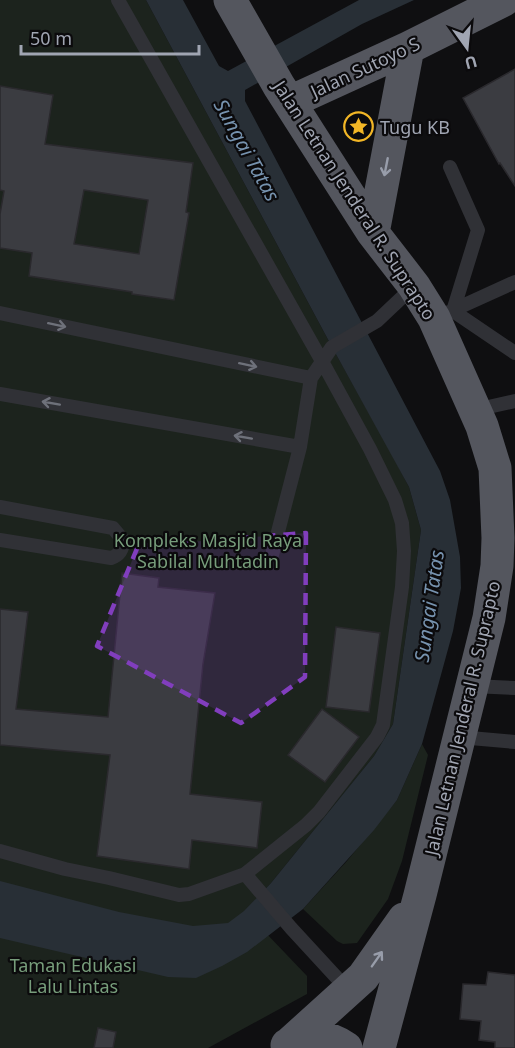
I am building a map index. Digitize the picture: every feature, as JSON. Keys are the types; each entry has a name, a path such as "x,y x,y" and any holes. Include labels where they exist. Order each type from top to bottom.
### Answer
{"highway":[{"name":"Jalan Letnan Jenderal R. Suprapto","path":"230,0 284,94 373,233 414,286 443,314 495,468 497,566 489,618 420,895 379,1048"},
{"name":"Jalan Sutoyo S","path":"284,94 408,48 504,0"},
{"path":"373,233 408,48"},
{"path":"287,1046 349,990 375,963 420,895"},
{"path":"287,1046 305,1037 322,1037 338,1042 346,1048"}],"lane":[{"path":"0,851 179,895 206,889 245,874 306,825 319,812 377,737 383,725 402,587 404,551 402,523 395,500 323,363 118,0"},
{"path":"443,314 478,230 450,166"},
{"path":"443,314 515,282"},
{"path":"272,555 300,447 311,378 332,347 368,328 414,286"},
{"path":"0,313 311,378"},
{"path":"443,314 515,353"},
{"path":"0,394 300,447"},
{"path":"475,410 515,401"},
{"path":"0,507 113,528 123,540 121,551 111,558 0,540"},
{"path":"472,686 515,687"},
{"path":"459,737 515,742"},
{"path":"245,874 349,990"}],"highlighted area":[{"path":"306,533 305,677 241,723 97,646 138,546"}],"green space":[{"name":"Kompleks Masjid Raya Sabilal Muhtadin","path":"0,0 146,0 409,487 421,530 393,724 374,756 271,883 245,911 307,976 307,994 208,1048 0,1048"},
{"path":"422,744 428,755 402,861 388,899 357,943 343,944 303,909 347,861 397,800"}],"water":[{"name":"Sungai Tatas","path":"146,0 183,0 219,66 228,71 359,0 414,0 362,24 245,90 245,101 440,471 450,500 460,557 461,588 453,631 422,744 397,800 374,830 303,909 247,952 196,978 168,977 0,938 0,881 119,912 193,926 228,923 244,911 271,883 374,756 393,724 421,530 409,487"}],"building":[{"path":"515,69 515,186 499,164 463,98"},
{"path":"0,86 53,95 45,144 193,163 186,212 189,213 174,300 29,276 32,253 0,248 0,214 4,191 0,190","holes":["84,190 148,200 139,254 74,244"]},
{"path":"122,573 159,578 158,587 215,593 203,664 190,794 262,802 257,848 192,840 189,869 97,856 110,755 0,745 0,609 28,612 16,709 108,717"},
{"path":"336,627 380,633 369,712 326,707"},
{"path":"322,709 359,737 325,782 288,755"},
{"path":"488,972 515,975 515,1048 495,1048 495,1042 479,1040 481,1021 460,1019 463,984 486,985"},
{"path":"98,1028 116,1032 113,1048 94,1048"}],"place":[{"name":"Tugu KB","path":"359,127"}],"park label":[{"name":"Taman Edukasi Lalu Lintas","path":"73,975"}]}
